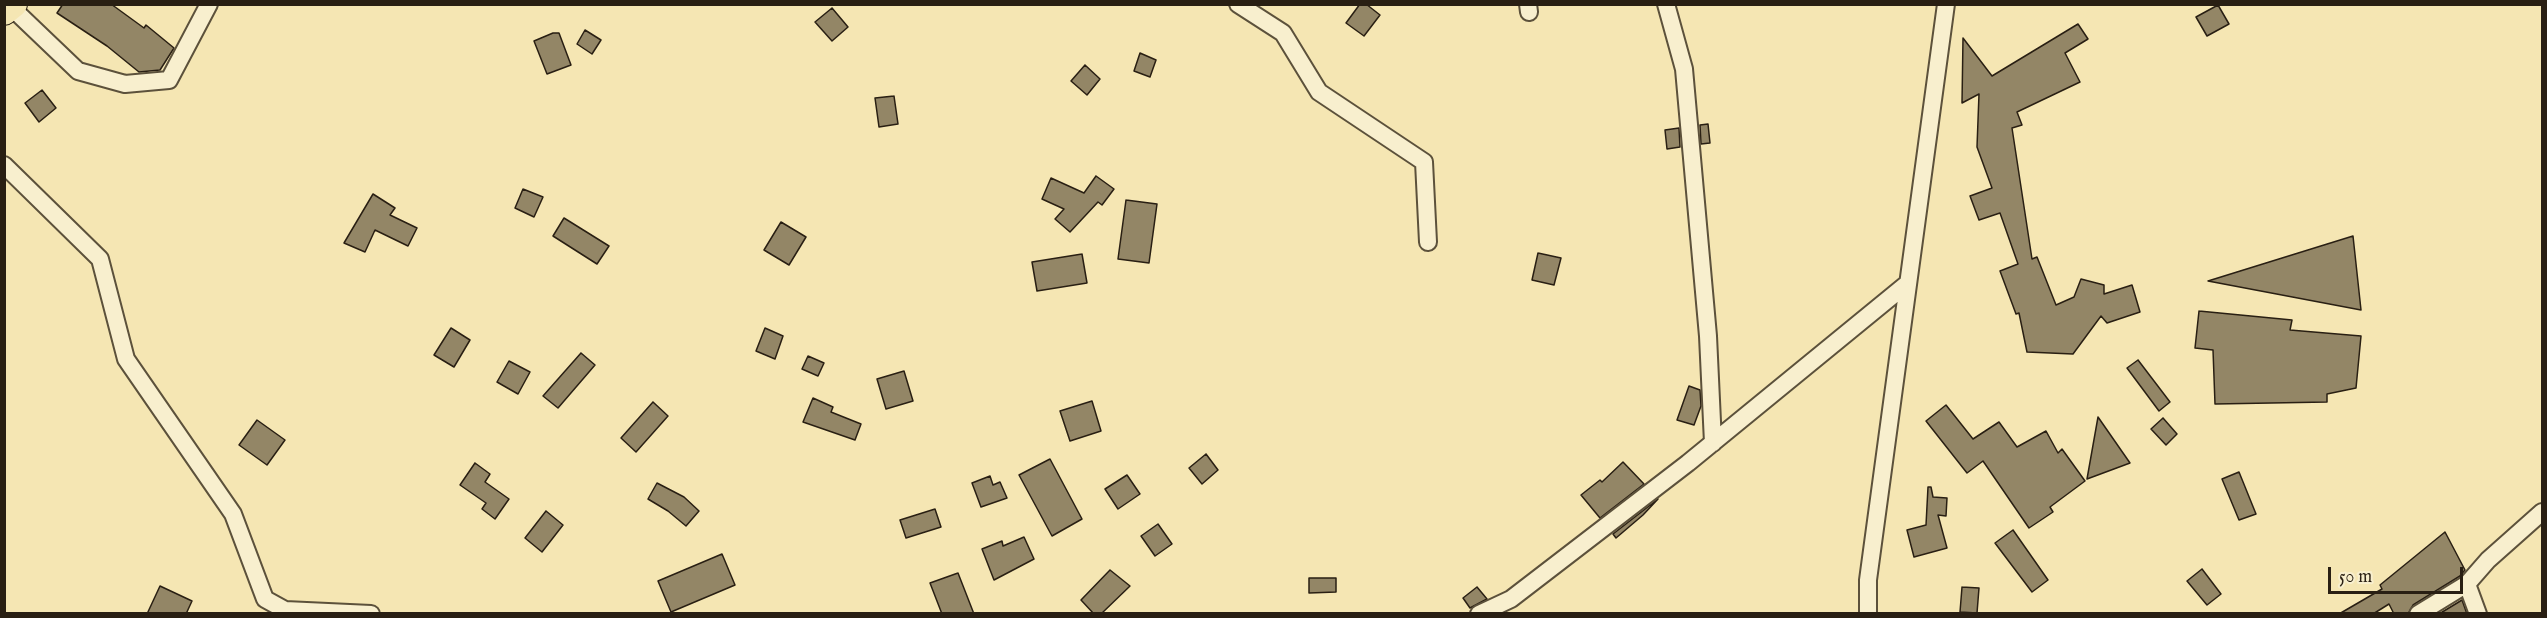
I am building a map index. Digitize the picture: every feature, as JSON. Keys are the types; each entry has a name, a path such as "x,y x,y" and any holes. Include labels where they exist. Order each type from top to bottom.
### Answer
{"street":[{"path":"10,8 78,71 125,84 169,80 209,4"},
{"path":"1238,4 1283,33 1318,92 1425,162 1428,242"},
{"path":"1666,4 1684,69 1708,336 1713,443"},
{"path":"1868,614 1868,580 1946,4"},
{"path":"4,165 100,259 126,360 233,514 265,599 285,610 371,614"},
{"path":"1479,614 1511,599 1713,443 1908,283"},
{"path":"2418,614 2467,584 2488,560 2542,512"},
{"path":"2467,584 2478,614"}],"building":[{"path":"63,4 111,4 144,28 146,25 174,48 160,70 139,72 107,46 57,13"},
{"path":"1360,4 1366,4 1380,15 1364,36 1346,23"},
{"path":"2218,5 2229,24 2207,36 2196,17"},
{"path":"832,8 848,27 832,41 815,22"},
{"path":"2078,24 2088,39 2065,53 2080,82 2017,112 2022,125 2012,128 2032,259 2037,257 2056,305 2074,297 2081,279 2104,285 2104,294 2132,285 2140,312 2107,323 2101,316 2073,354 2027,352 2019,313 2016,314 2000,271 2018,264 2000,213 1979,220 1970,196 1992,188 1977,147 1979,94 1962,103 1963,38 1992,76"},
{"path":"585,30 601,40 592,54 577,44"},
{"path":"553,33 559,33 571,65 547,74 534,41"},
{"path":"1140,53 1156,60 1150,77 1134,71"},
{"path":"1085,65 1100,79 1087,95 1071,81"},
{"path":"42,90 56,108 39,122 25,103"},
{"path":"894,96 898,124 879,127 875,98"},
{"path":"1708,124 1710,143 1701,144 1700,125"},
{"path":"1679,128 1680,147 1667,149 1665,130"},
{"path":"1096,176 1114,189 1102,205 1098,202 1070,232 1055,219 1064,209 1042,199 1051,178 1084,193"},
{"path":"523,189 543,197 534,217 515,208"},
{"path":"373,194 395,208 390,215 417,228 408,246 375,230 365,252 344,243"},
{"path":"1126,200 1157,204 1149,263 1118,259"},
{"path":"564,218 609,246 597,264 553,236"},
{"path":"781,222 806,237 789,265 764,250"},
{"path":"2353,236 2361,310 2208,281"},
{"path":"1538,253 1561,258 1554,285 1532,280"},
{"path":"1082,254 1087,283 1037,291 1032,262"},
{"path":"2199,311 2292,320 2290,330 2361,336 2356,388 2327,394 2327,402 2215,404 2213,350 2195,348"},
{"path":"451,328 470,340 454,367 434,355"},
{"path":"765,328 783,336 775,359 756,351"},
{"path":"581,353 595,365 558,408 543,396"},
{"path":"808,356 824,363 818,376 802,369"},
{"path":"2138,360 2170,402 2159,411 2127,368"},
{"path":"509,361 530,372 518,394 497,382"},
{"path":"904,371 913,401 886,409 877,379"},
{"path":"1689,386 1700,390 1701,406 1694,425 1677,420"},
{"path":"813,398 833,407 831,412 861,424 855,440 803,422"},
{"path":"1092,401 1101,431 1070,441 1060,411"},
{"path":"653,402 668,416 636,452 621,438"},
{"path":"1946,405 1973,439 1999,422 2017,447 2046,431 2058,453 2062,449 2085,481 2050,507 2053,512 2029,528 1983,461 1967,473 1926,421"},
{"path":"2098,417 2130,463 2087,479"},
{"path":"2163,418 2177,434 2166,445 2151,429"},
{"path":"257,420 285,440 267,465 239,445"},
{"path":"1206,454 1218,470 1202,484 1189,468"},
{"path":"1050,459 1082,519 1052,536 1019,475"},
{"path":"1623,462 1644,484 1600,518 1581,495 1600,480 1602,482"},
{"path":"475,463 490,474 485,482 509,499 495,519 482,509 486,503 460,485"},
{"path":"2239,472 2256,514 2239,520 2222,479"},
{"path":"1127,475 1140,494 1118,509 1105,489"},
{"path":"990,476 993,485 1000,482 1007,498 981,507 972,483"},
{"path":"657,483 684,497 699,511 686,526 668,511 648,499"},
{"path":"1928,487 1931,487 1933,497 1947,498 1946,516 1938,515 1947,548 1914,557 1907,530 1926,525"},
{"path":"1658,499 1643,515 1616,538 1613,534"},
{"path":"935,509 941,527 906,538 900,520"},
{"path":"546,511 563,525 542,552 525,538"},
{"path":"1158,524 1172,544 1155,556 1141,536"},
{"path":"2013,530 2048,580 2032,592 1995,543"},
{"path":"2445,532 2465,570 2460,576 2413,605 2408,614 2394,614 2389,604 2373,614 2339,614 2382,589 2380,585"},
{"path":"1024,537 1034,559 994,580 982,549 1002,541 1003,546"},
{"path":"722,554 735,585 671,612 658,581"},
{"path":"2202,569 2221,594 2207,605 2187,581"},
{"path":"1110,570 1130,586 1101,614 1094,614 1081,600"},
{"path":"958,573 974,614 942,614 930,583"},
{"path":"1309,578 1336,578 1336,592 1309,593"},
{"path":"160,586 192,601 186,614 147,614"},
{"path":"1477,587 1487,599 1470,608 1463,598"},
{"path":"1962,587 1979,588 1977,613 1960,612"},
{"path":"2462,600 2467,614 2439,614"}]}
